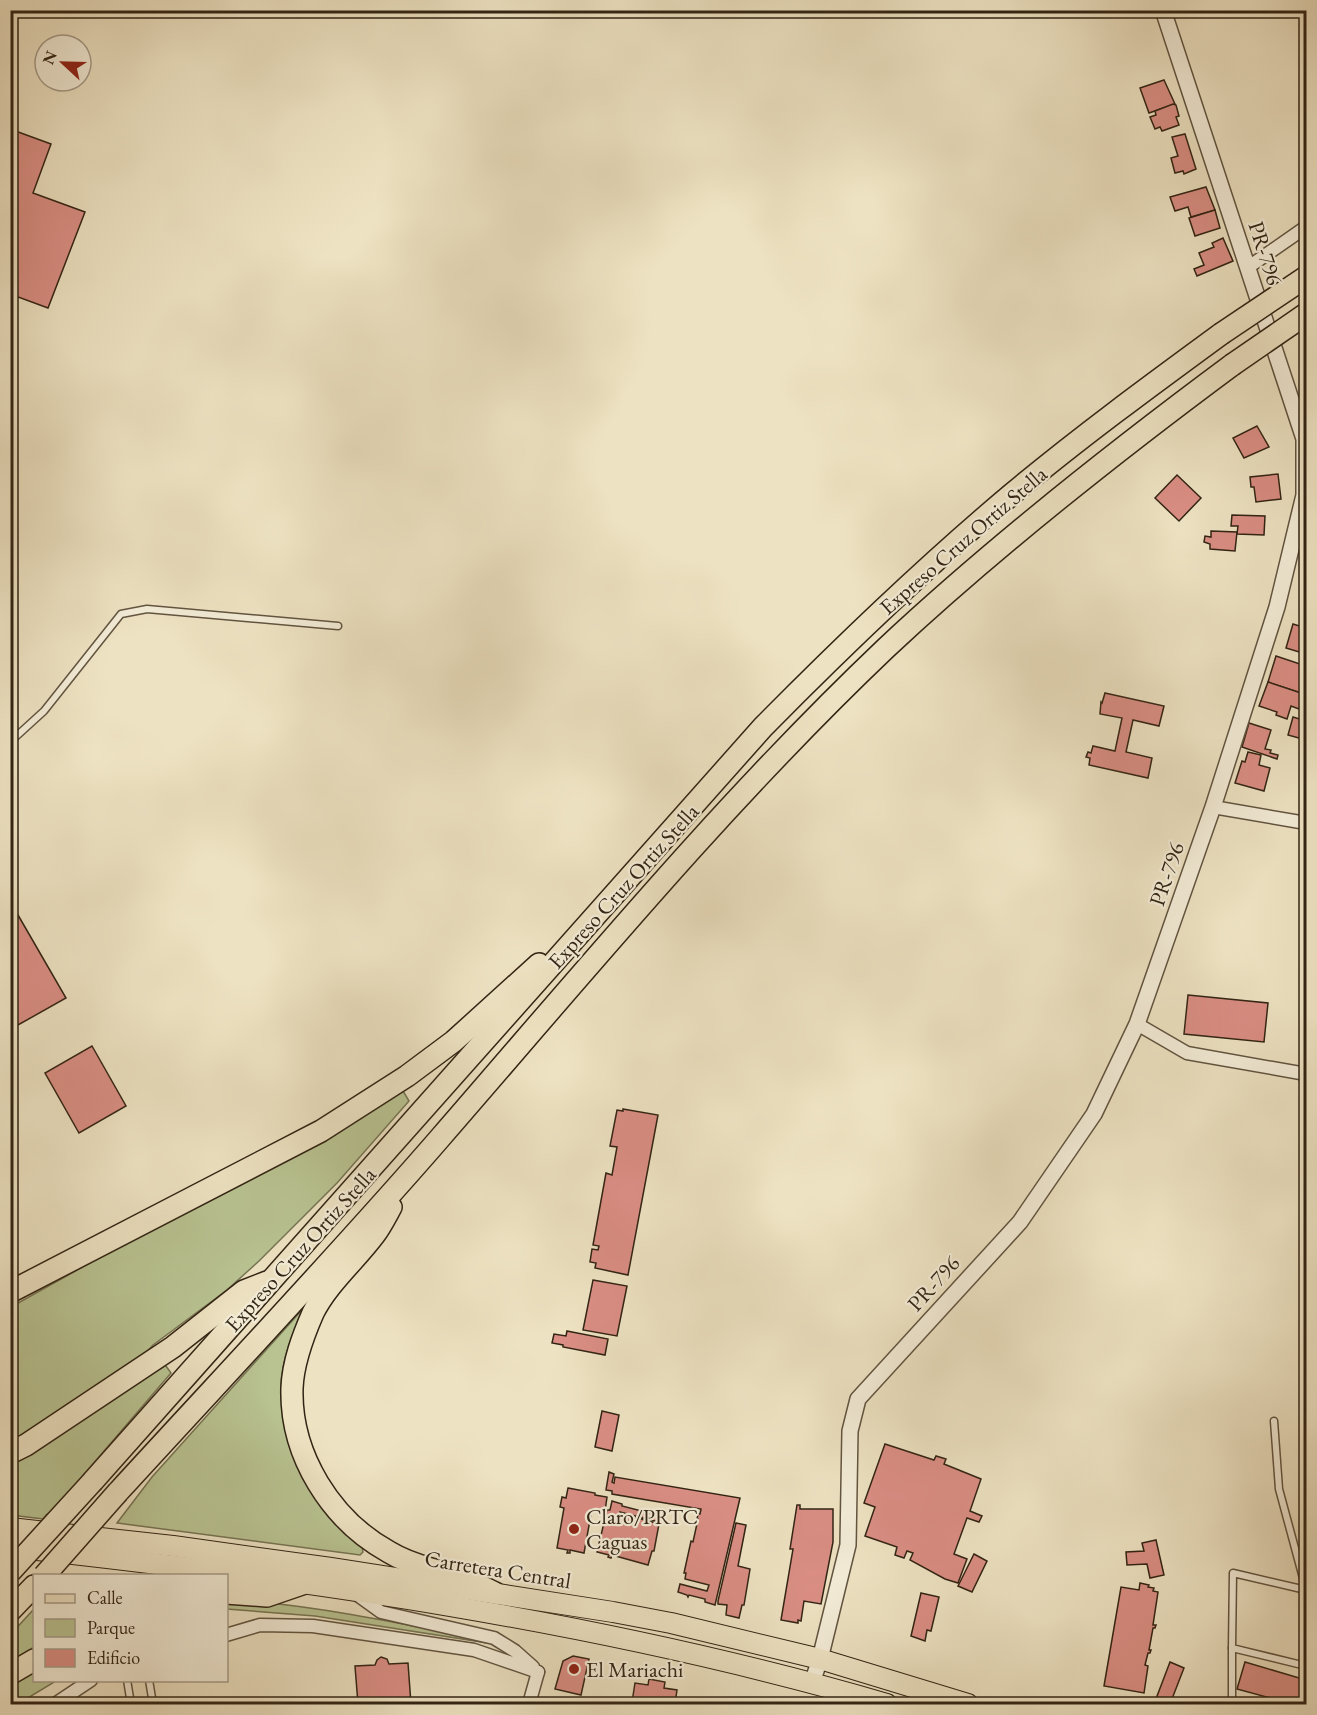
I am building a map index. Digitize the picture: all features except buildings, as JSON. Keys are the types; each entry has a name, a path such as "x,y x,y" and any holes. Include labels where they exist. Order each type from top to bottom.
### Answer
{"highway":[{"name":"Expreso Cruz Ortiz Stella","path":"10,1572 763,728 875,616 1012,495 1074,444 1221,334 1306,277"},
{"name":"Expreso Cruz Ortiz Stella","path":"45,1574 414,1168 699,841 798,735 870,664 957,584 1034,518 1232,365 1306,314"},
{"path":"10,1293 331,1125 407,1076 454,1041 506,992 595,918"},
{"path":"414,1168 375,1234 346,1267 314,1312 296,1359 292,1386 294,1419 303,1451 314,1477 345,1519 389,1552 431,1569 460,1576 495,1593"},
{"path":"10,1453 26,1445 173,1347 244,1291 273,1279"},
{"path":"228,1593 267,1596 305,1583"},
{"path":"10,1674 33,1661"}],"main road":[{"name":"Carretera Central","path":"10,1528 229,1554 495,1593 671,1623 820,1659 968,1704"},
{"name":"Carretera Central","path":"10,1547 126,1559 305,1583 491,1614 612,1637 812,1683 887,1704"}],"street":[{"name":"PR-796","path":"812,1683 848,1545 850,1431 858,1399 1020,1222 1094,1114 1137,1024 1213,807 1277,606 1304,495 1304,439 1163,10"},
{"path":"1247,268 1306,227"},
{"path":"1213,807 1306,822"},
{"path":"1137,1024 1187,1053 1306,1074"},
{"path":"352,1590 381,1612 494,1638 538,1672"},
{"path":"228,1634 260,1625 312,1626 474,1650 538,1672"},
{"path":"529,1704 538,1672"},
{"path":"55,1704 88,1682"}],"lane":[{"path":"10,742 44,711 121,614 147,609 339,626"},
{"path":"1232,1704 1233,1573 1306,1589 1279,1489 1274,1421"},
{"path":"1232,1648 1306,1666"},
{"path":"127,1682 131,1704"},
{"path":"149,1682 153,1704"}],"green space":[{"path":"403,1091 409,1101 337,1183 227,1290 153,1345 145,1354 23,1436 11,1441 11,1307 172,1217 311,1147"},
{"path":"302,1310 283,1366 282,1409 286,1433 302,1476 314,1496 344,1531 362,1547 363,1552 360,1555 117,1523 152,1477"},
{"path":"163,1362 171,1373 50,1514 43,1519 11,1515 10,1462"},
{"path":"228,1599 290,1605 353,1615 479,1639 488,1641 488,1643 315,1616 228,1609"},
{"path":"33,1610 33,1648 11,1662 10,1635"},
{"path":"33,1669 33,1682 54,1682 18,1704 11,1704 10,1683"}],"place":[{"name":"Claro/PRTC Caguas","path":"574,1529"},
{"name":"El Mariachi","path":"574,1669"}]}
